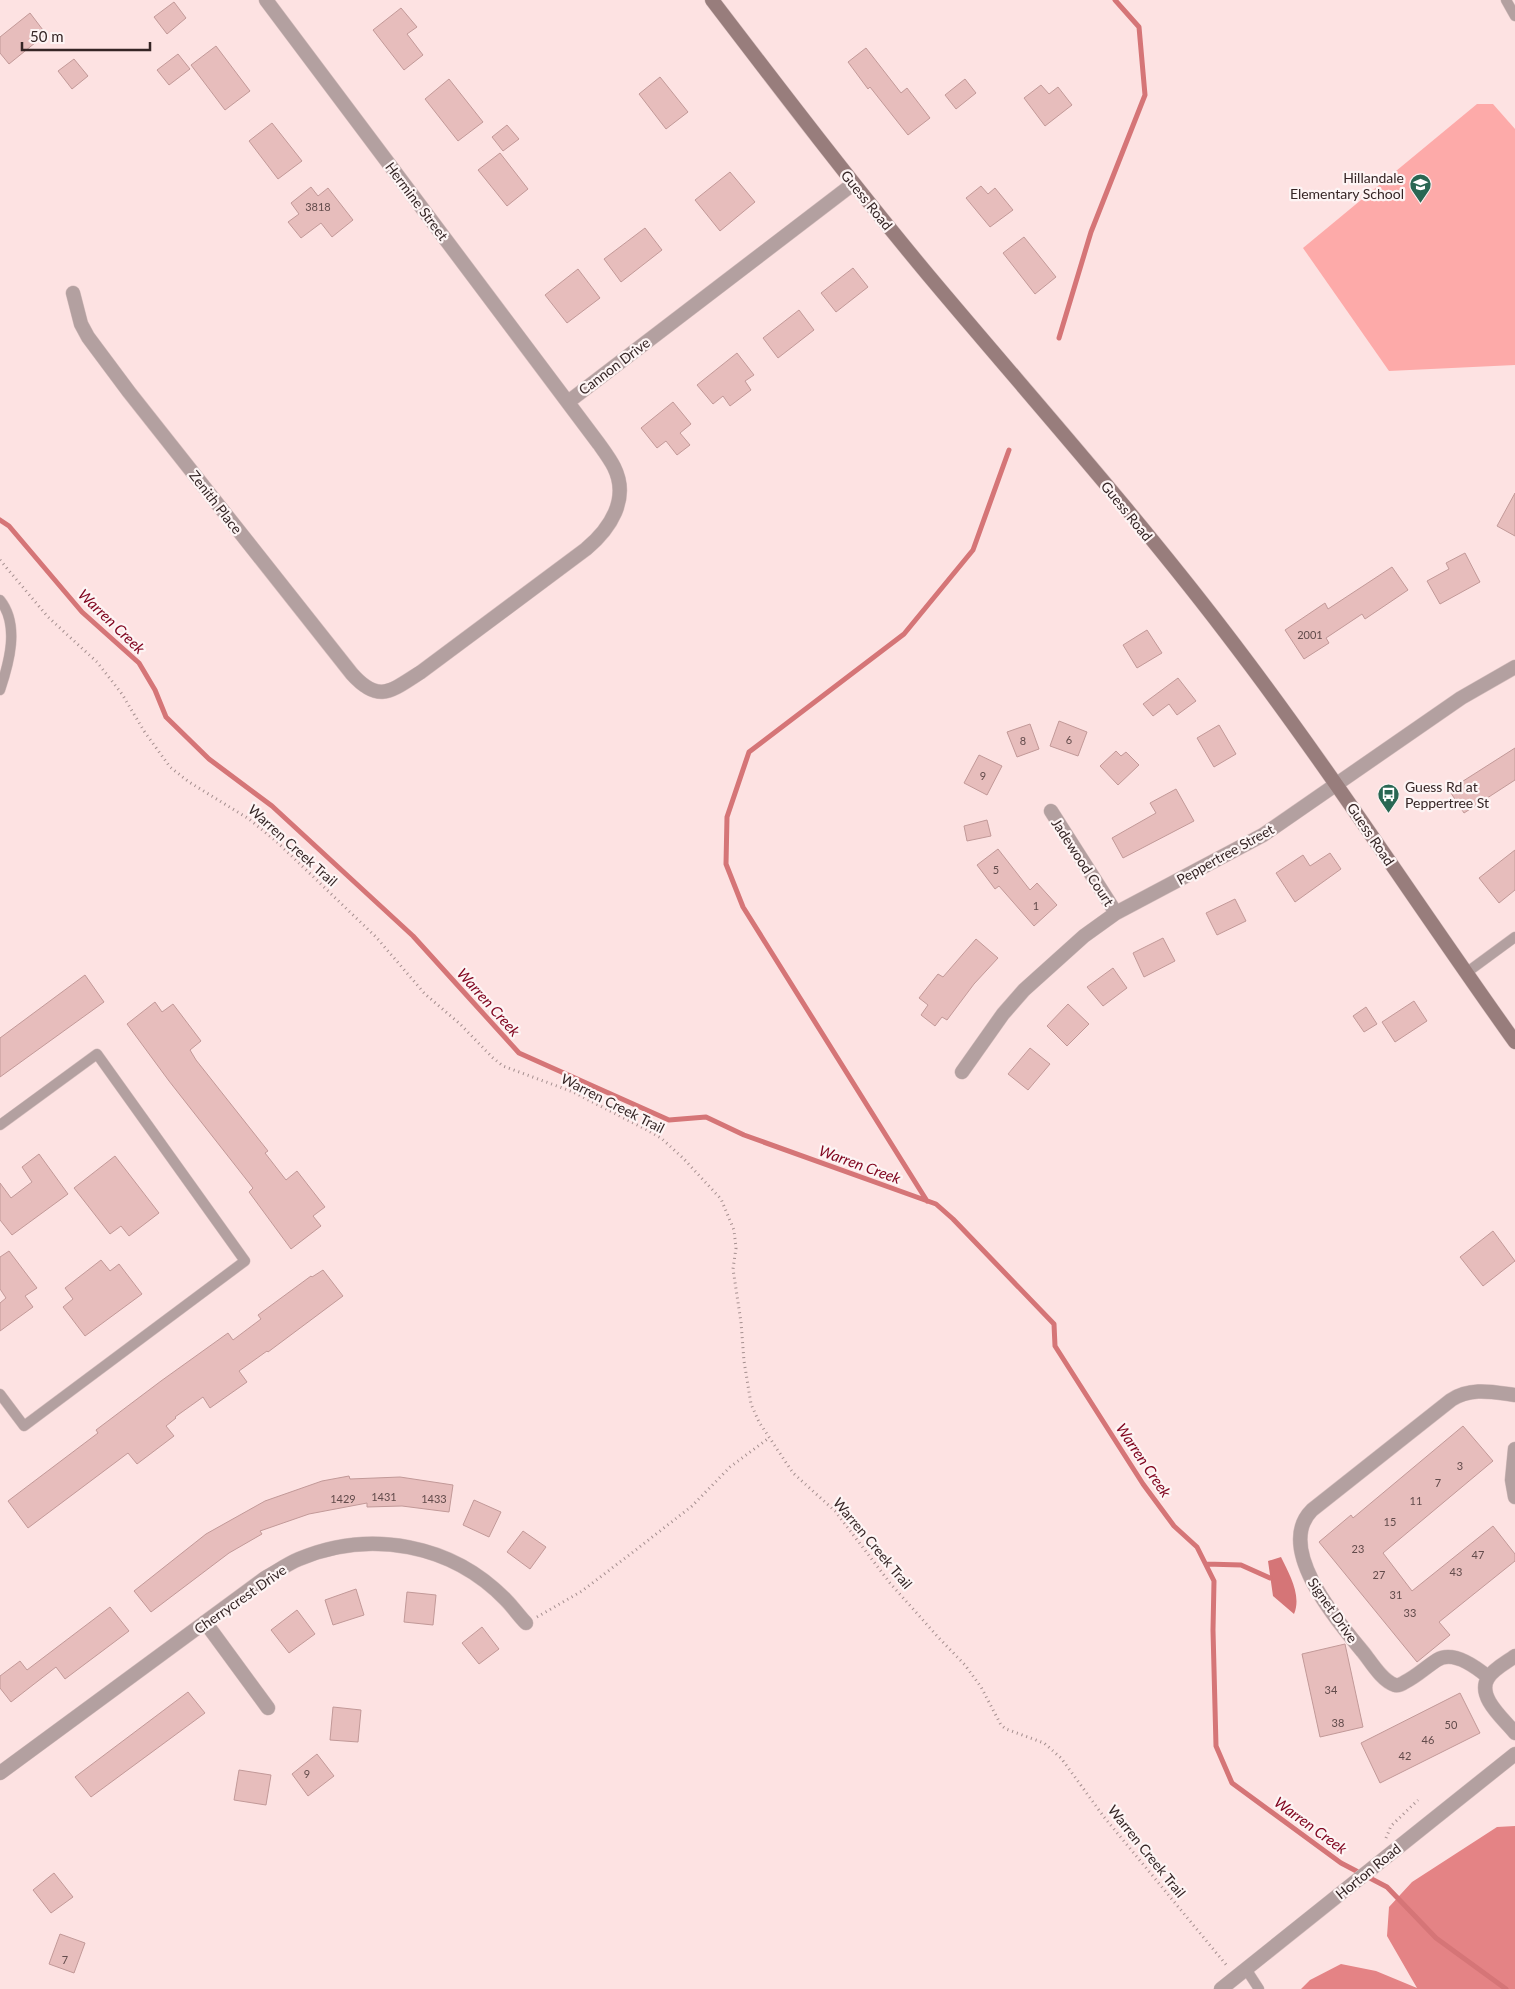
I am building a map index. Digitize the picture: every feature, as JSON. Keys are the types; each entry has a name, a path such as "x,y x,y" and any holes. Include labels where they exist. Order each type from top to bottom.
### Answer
{"main road":[{"name":"Guess Road","path":"712,0 853,184 1119,500 1224,630 1336,784 1515,1042"}],"street":[{"name":"Hermine Street","path":"266,0 568,402"},
{"name":"Cannon Drive","path":"383,691 397,687 421,672 586,550 606,531 617,506 619,492 614,468 568,402 853,184"},
{"name":"Zenith Place","path":"73,293 81,324 88,337 129,392 352,674 371,691 383,691"},
{"name":"Peppertree Street","path":"962,1072 1003,1014 1024,990 1077,942 1116,913 1263,835 1461,698 1515,666"},
{"name":"Jadewood Court","path":"1051,811 1116,913"},
{"name":"Signet Drive","path":"1488,1678 1478,1669 1451,1657 1444,1657 1437,1660 1422,1673 1400,1685 1394,1685 1385,1679 1352,1638 1310,1580 1299,1542 1300,1531 1307,1515 1312,1510 1451,1400 1468,1392 1485,1391 1515,1395"},
{"path":"1515,1449 1512,1480 1515,1497"},
{"name":"Cherrycrest Drive","path":"0,1773 266,1578 297,1560 312,1554 344,1546 388,1544 430,1551 458,1565 483,1581 506,1599 526,1623"},
{"path":"205,1622 268,1708"},
{"path":"1515,1656 1488,1678 1484,1689 1488,1701 1515,1733"},
{"name":"Horton Road","path":"1221,1989 1515,1754"}],"lane":[{"path":"1506,0 1515,16"},
{"path":"0,600 6,608 10,621 11,649 8,668 0,690"},
{"path":"1466,973 1515,936"},
{"path":"0,1125 97,1054 245,1261 24,1426 0,1394"},
{"path":"1246,1969 1259,1989"}],"path":[{"name":"Warren Creek Trail","path":"0,560 48,617 97,662 122,694 144,731 170,767 189,782 249,819 277,842 376,937 425,994 503,1066 573,1092 661,1138 683,1158 721,1199 734,1230 736,1248 733,1269 751,1404 769,1438 793,1474 835,1511 890,1583 965,1665 982,1687 1001,1725 1006,1729 1044,1742 1061,1758 1104,1817 1230,1969"},
{"path":"526,1623 582,1591 692,1506 730,1467 769,1438"},
{"path":"1390,1853 1386,1840 1391,1826 1418,1800"}],"shaded area":[{"name":"Hillandale Elementary School","path":"1477,104 1493,104 1515,129 1515,365 1389,371 1303,248"},
{"path":"1281,1557 1296,1592 1294,1614 1273,1596 1268,1561"},
{"path":"1515,1826 1515,1989 1301,1989 1310,1980 1341,1964 1376,1971 1417,1988 1387,1936 1389,1907 1412,1882 1497,1827"}],"building":[{"path":"174,2 186,18 167,34 154,17"},
{"path":"401,8 417,27 407,34 423,55 404,70 373,30"},
{"path":"30,13 46,34 9,64 0,53 0,37"},
{"path":"216,46 250,91 225,110 191,65"},
{"path":"866,48 901,93 907,88 930,118 908,135 870,87 868,89 848,62"},
{"path":"178,54 190,69 169,85 157,70"},
{"path":"74,59 88,76 72,89 58,71"},
{"path":"660,77 688,112 666,129 639,94"},
{"path":"449,79 483,122 458,141 425,99"},
{"path":"965,79 976,93 956,109 945,95"},
{"path":"1041,85 1049,94 1058,87 1072,105 1045,126 1024,98"},
{"path":"272,123 302,161 278,179 249,141"},
{"path":"507,125 519,139 503,151 492,137"},
{"path":"500,153 528,189 507,206 478,170"},
{"path":"730,172 755,202 720,231 695,200"},
{"path":"981,186 988,194 995,188 1013,210 990,227 966,198"},
{"path":"311,187 318,196 328,188 353,220 332,237 321,223 301,238 288,222 299,214 291,203"},
{"path":"645,228 662,250 621,282 604,259"},
{"path":"1024,237 1056,277 1035,294 1003,253"},
{"path":"853,268 868,287 836,312 821,293"},
{"path":"578,269 600,298 567,323 545,295"},
{"path":"799,310 814,330 778,358 763,338"},
{"path":"737,353 754,375 745,381 751,390 730,406 723,396 713,404 697,385"},
{"path":"673,402 691,424 680,433 690,445 677,455 666,441 657,448 641,428"},
{"path":"1515,493 1515,536 1497,526"},
{"path":"1465,553 1480,582 1440,604 1427,581 1449,569 1446,563"},
{"path":"1392,567 1408,590 1365,619 1362,614 1326,638 1329,643 1304,659 1285,630 1325,603 1328,609"},
{"path":"1147,630 1162,653 1137,668 1123,645"},
{"path":"1178,678 1196,701 1177,715 1169,704 1153,716 1143,704"},
{"path":"1059,721 1087,732 1078,756 1050,746"},
{"path":"1030,724 1039,749 1017,757 1007,732"},
{"path":"1219,725 1236,754 1214,767 1197,738"},
{"path":"1515,748 1515,780 1464,813 1449,790"},
{"path":"1116,751 1121,756 1126,752 1139,765 1118,785 1100,766"},
{"path":"979,755 1002,766 987,795 964,783"},
{"path":"1176,789 1194,821 1123,858 1112,838 1156,813 1150,803"},
{"path":"987,820 991,836 967,841 964,826"},
{"path":"998,849 1030,890 1037,883 1057,905 1034,926 999,886 995,889 977,865"},
{"path":"1515,850 1515,890 1499,903 1479,878"},
{"path":"1330,853 1341,869 1295,902 1276,873 1303,855 1310,866"},
{"path":"1235,899 1246,921 1217,935 1206,913"},
{"path":"1163,938 1175,961 1144,977 1133,953"},
{"path":"976,939 998,958 974,984 947,1020 942,1017 935,1026 921,1015 928,1005 919,998 938,974 943,977"},
{"path":"1113,968 1127,988 1103,1006 1087,987"},
{"path":"85,975 104,1002 0,1077 0,1038"},
{"path":"1414,1001 1427,1021 1395,1042 1382,1022"},
{"path":"155,1002 162,1012 173,1004 201,1041 190,1050 196,1060 268,1151 265,1153 286,1180 297,1171 325,1207 313,1216 321,1226 291,1249 249,1192 253,1188 127,1024"},
{"path":"1068,1004 1089,1024 1067,1046 1047,1026"},
{"path":"1366,1007 1377,1024 1364,1032 1353,1016"},
{"path":"1030,1048 1050,1064 1028,1090 1008,1074"},
{"path":"39,1154 68,1194 12,1235 0,1220 0,1183 11,1198 32,1182 22,1167"},
{"path":"115,1156 159,1213 129,1236 121,1226 110,1234 74,1188"},
{"path":"1493,1231 1515,1261 1483,1286 1460,1257"},
{"path":"9,1251 37,1288 25,1296 33,1307 0,1331 0,1303 6,1298 0,1289 0,1257"},
{"path":"101,1260 110,1271 119,1264 142,1294 85,1336 63,1307 73,1299 65,1288"},
{"path":"323,1270 343,1296 268,1352 239,1371 247,1382 210,1408 203,1397 175,1417 166,1426 174,1436 137,1464 128,1453 28,1528 8,1501 98,1433 96,1430 161,1381 228,1333 233,1340 261,1319 258,1315 311,1276"},
{"path":"1463,1426 1493,1461 1383,1553 1412,1591 1493,1526 1515,1554 1515,1561 1439,1622 1450,1635 1417,1662 1319,1542 1351,1515 1353,1518"},
{"path":"349,1476 350,1479 400,1477 453,1485 449,1512 402,1506 367,1507 367,1503 309,1514 260,1531 262,1534 229,1553 151,1612 134,1591 206,1534 265,1501 322,1481"},
{"path":"474,1500 501,1512 489,1537 463,1525"},
{"path":"523,1531 546,1547 530,1569 507,1552"},
{"path":"356,1589 364,1615 333,1625 325,1600"},
{"path":"407,1592 436,1595 433,1625 404,1622"},
{"path":"110,1607 129,1631 65,1679 56,1667 11,1702 0,1688 0,1676 20,1661 27,1670"},
{"path":"297,1610 315,1634 289,1653 271,1630"},
{"path":"482,1627 499,1649 479,1664 462,1643"},
{"path":"1345,1644 1363,1727 1320,1737 1302,1654"},
{"path":"188,1692 205,1713 91,1797 75,1777"},
{"path":"1460,1693 1480,1733 1380,1783 1361,1743"},
{"path":"333,1707 361,1710 358,1742 330,1740"},
{"path":"317,1754 334,1776 308,1796 292,1774"},
{"path":"239,1770 271,1775 266,1805 234,1800"},
{"path":"54,1873 73,1897 51,1913 33,1890"},
{"path":"60,1934 85,1943 74,1973 49,1964"}],"waterway":[{"path":"1059,338 1091,232 1145,95 1139,27 1115,0"},
{"path":"927,1201 743,907 726,864 727,817 749,752 904,634 973,550 1009,450"},
{"name":"Warren Creek","path":"0,520 9,526 82,612 139,663 155,690 166,717 209,759 272,806 413,936 519,1053 669,1120 706,1117 744,1135 936,1204 953,1219 1054,1324 1055,1346 1143,1484 1174,1526 1197,1547 1214,1581 1213,1630 1216,1746 1232,1783 1341,1863 1387,1887 1436,1938 1506,1989"},
{"path":"1206,1564 1241,1565 1270,1578"}],"place":[{"name":"Hillandale Elementary School","path":"1420,204"},
{"name":"Guess Rd at Peppertree St","path":"1389,813"}]}
